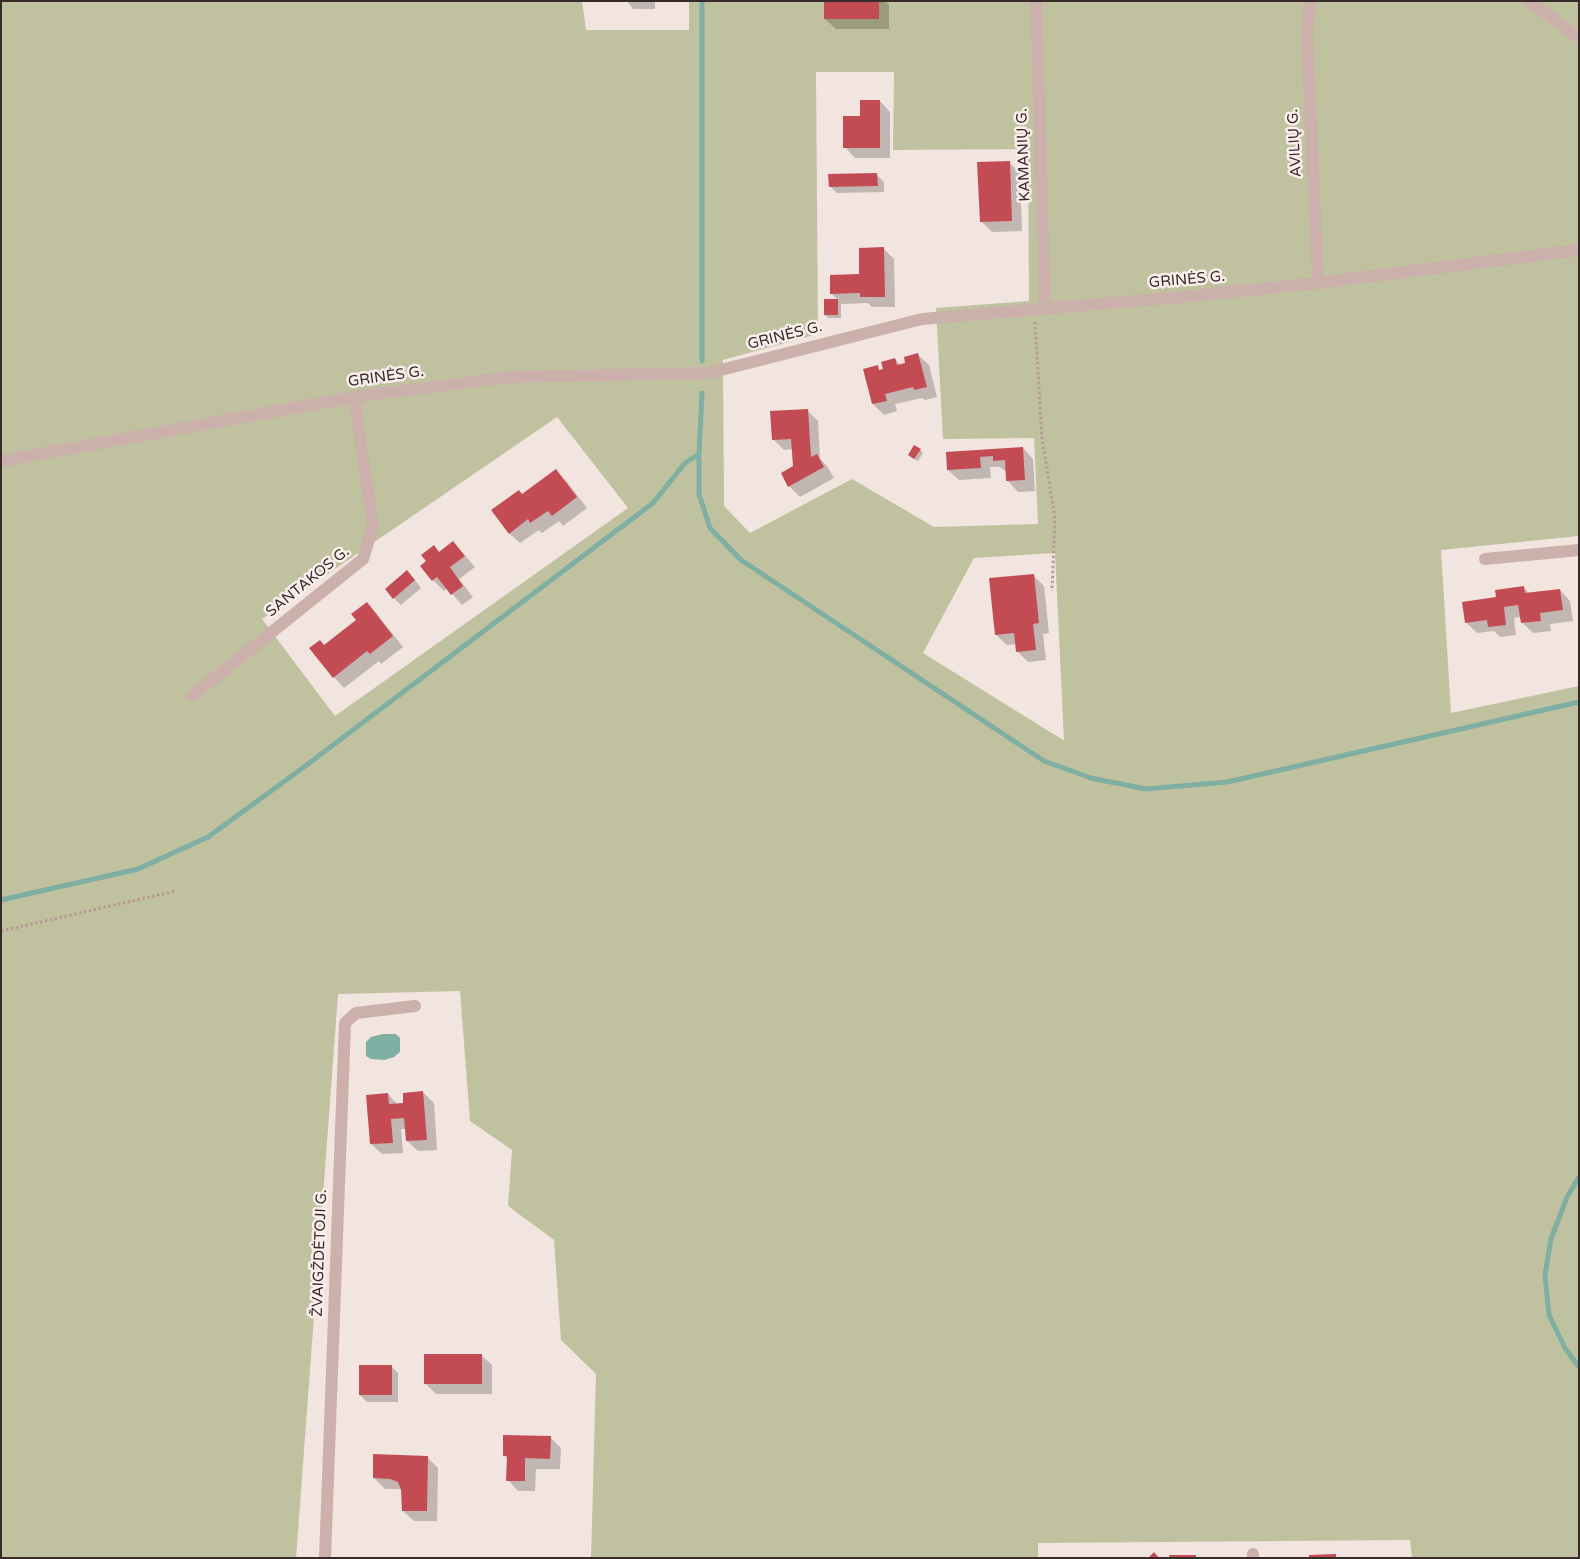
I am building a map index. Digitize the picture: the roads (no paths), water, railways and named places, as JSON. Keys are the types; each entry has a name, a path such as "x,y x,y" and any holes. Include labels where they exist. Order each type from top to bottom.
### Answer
{"street":[{"name":"KAMANIŲ G.","path":"1036,1 1040,309"},
{"name":"AVILIŲ G.","path":"1310,1 1306,35 1318,284"},
{"path":"1529,1 1579,38"},
{"name":"GRINĖS G.","path":"1,461 354,397 510,377 708,373 922,319 1318,284 1579,250"},
{"name":"SANTAKOS G.","path":"192,696 363,559 373,526 354,397"},
{"path":"1485,559 1579,550"},
{"name":"ŽVAIGŽDĖTOJI G.","path":"325,1558 345,1023 356,1012 415,1006"}],"water":[{"path":"383,1034 396,1034 400,1038 400,1052 394,1057 384,1060 371,1059 366,1056 366,1042 371,1037"}],"waterway":[{"path":"702,1 702,361"},
{"path":"702,393 699,494 710,528 741,560 1044,761 1091,778 1146,789 1227,782 1579,702"},
{"path":"1,900 138,869 208,837 304,767 653,503 685,463 699,454"},
{"path":"1579,1177 1567,1197 1551,1239 1545,1275 1549,1315 1565,1348 1579,1367"}]}
